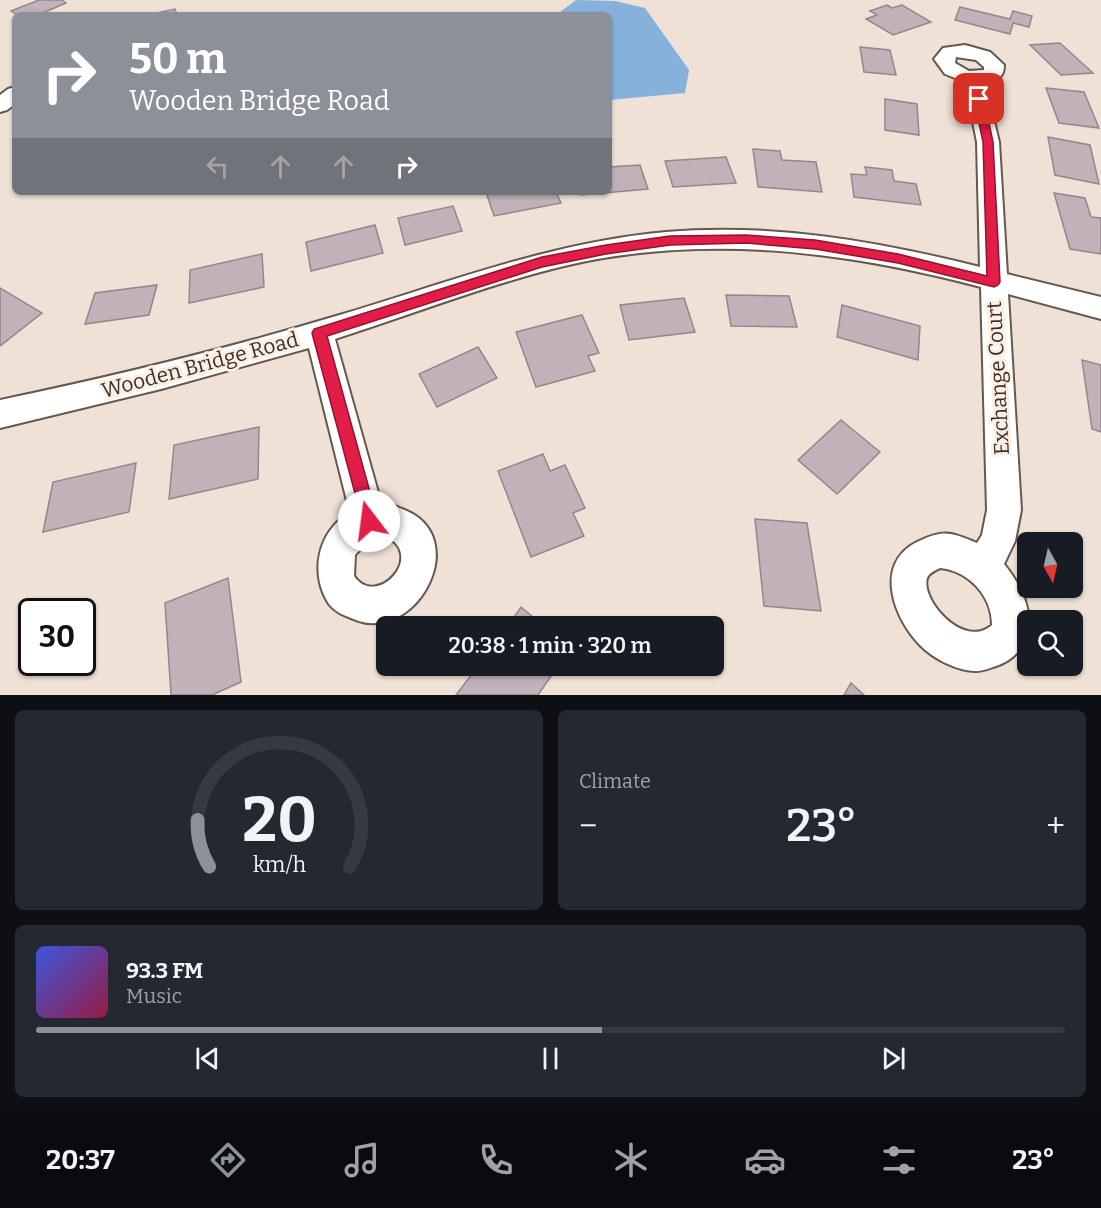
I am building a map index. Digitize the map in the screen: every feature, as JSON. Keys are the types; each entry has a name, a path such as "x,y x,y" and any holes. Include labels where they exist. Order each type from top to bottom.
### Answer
{"street":[{"name":"Exchange Court","path":"974,78 988,142 1004,510 998,541 983,567"},
{"path":"0,106 12,96"},
{"name":"Wooden Bridge Road","path":"0,414 118,389 319,333 542,262 606,249 670,241 746,239 815,244 898,259 1101,309"},
{"path":"319,333 369,521"}],"water":[{"path":"576,0 615,1 645,8 689,70 685,93 612,100 612,12 560,12"}],"building":[{"path":"39,0 62,0 66,3 45,12 11,11"},
{"path":"887,5 892,8 902,5 931,22 893,35 866,19 877,15 870,11"},
{"path":"960,7 1010,19 1013,11 1032,16 1029,27 1013,23 1010,34 955,20"},
{"path":"175,9 176,12 161,12"},
{"path":"1060,43 1093,73 1061,75 1030,45"},
{"path":"860,47 890,50 896,75 864,72"},
{"path":"1046,88 1084,92 1099,128 1059,123"},
{"path":"885,99 917,104 919,135 885,130"},
{"path":"1048,137 1090,145 1099,184 1055,175"},
{"path":"753,149 780,151 782,160 816,162 822,192 758,187"},
{"path":"726,157 736,183 673,187 665,161"},
{"path":"640,165 648,189 612,192 612,167"},
{"path":"865,167 892,170 894,181 916,184 921,205 854,197 851,174 867,175"},
{"path":"1054,193 1085,198 1091,217 1101,218 1101,254 1070,249"},
{"path":"487,195 557,195 561,203 494,216"},
{"path":"453,206 462,231 405,245 398,218"},
{"path":"375,225 383,253 311,271 306,242"},
{"path":"262,254 264,287 189,303 190,270"},
{"path":"157,285 149,315 85,324 95,293"},
{"path":"0,288 42,313 0,346"},
{"path":"726,295 789,296 797,327 731,326"},
{"path":"684,298 695,332 629,340 620,305"},
{"path":"842,305 920,326 918,360 837,337"},
{"path":"582,315 599,353 588,356 595,371 536,387 516,332"},
{"path":"478,347 497,378 437,407 419,374"},
{"path":"1082,360 1101,365 1101,432 1092,429"},
{"path":"841,420 880,452 837,494 798,460"},
{"path":"259,427 258,479 169,499 174,445"},
{"path":"543,454 550,471 565,465 585,508 573,513 584,536 531,557 498,471"},
{"path":"136,463 129,512 43,532 53,482"},
{"path":"755,519 807,523 821,611 764,606"},
{"path":"228,578 241,682 212,695 171,695 165,603"},
{"path":"521,607 532,616 515,616"},
{"path":"470,676 551,676 538,695 456,695"},
{"path":"851,683 864,695 844,695"}],"route":[{"path":"369,521 319,333 542,262 606,249 670,241 746,239 815,244 898,259 994,282 988,142 979,99"}]}
